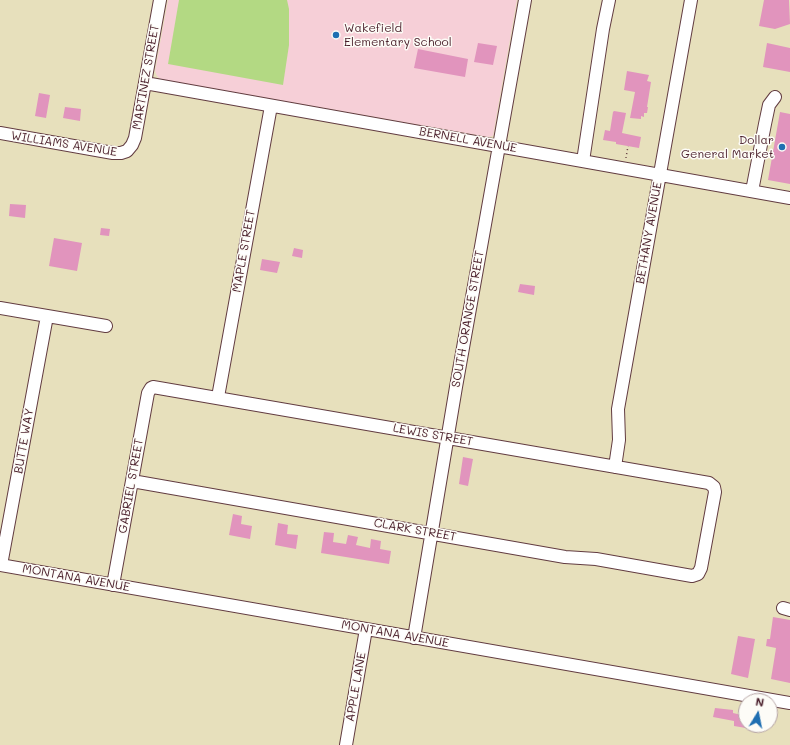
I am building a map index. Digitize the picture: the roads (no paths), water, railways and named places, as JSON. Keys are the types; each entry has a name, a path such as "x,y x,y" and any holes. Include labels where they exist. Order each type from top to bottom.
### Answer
{"street":[{"name":"MARTINEZ STREET","path":"127,151 135,138 160,0"},
{"name":"SOUTH ORANGE STREET","path":"414,638 447,437 525,0"},
{"path":"582,161 609,0"},
{"name":"BETHANY AVENUE","path":"615,467 619,440 618,409 690,0"},
{"name":"BERNELL AVENUE","path":"145,83 790,198"},
{"path":"752,191 764,124 769,105 775,97"},
{"name":"MAPLE STREET","path":"218,397 271,106"},
{"name":"WILLIAMS AVENUE","path":"0,133 113,153 127,151"},
{"path":"0,308 106,326"},
{"name":"BUTTE WAY","path":"1,565 47,316"},
{"name":"LEWIS STREET","path":"151,388 156,386 709,483 714,486 715,492 701,568 698,574"},
{"name":"GABRIEL STREET","path":"113,585 148,392 151,388"},
{"name":"CLARK STREET","path":"132,481 569,557 596,558 692,576 698,574"},
{"name":"MONTANA AVENUE","path":"1,565 790,703"},
{"name":"APPLE LANE","path":"346,745 366,629"}],"place":[{"name":"Wakefield Elementary School","path":"336,35"},
{"name":"Dollar General Market","path":"782,147"}]}
